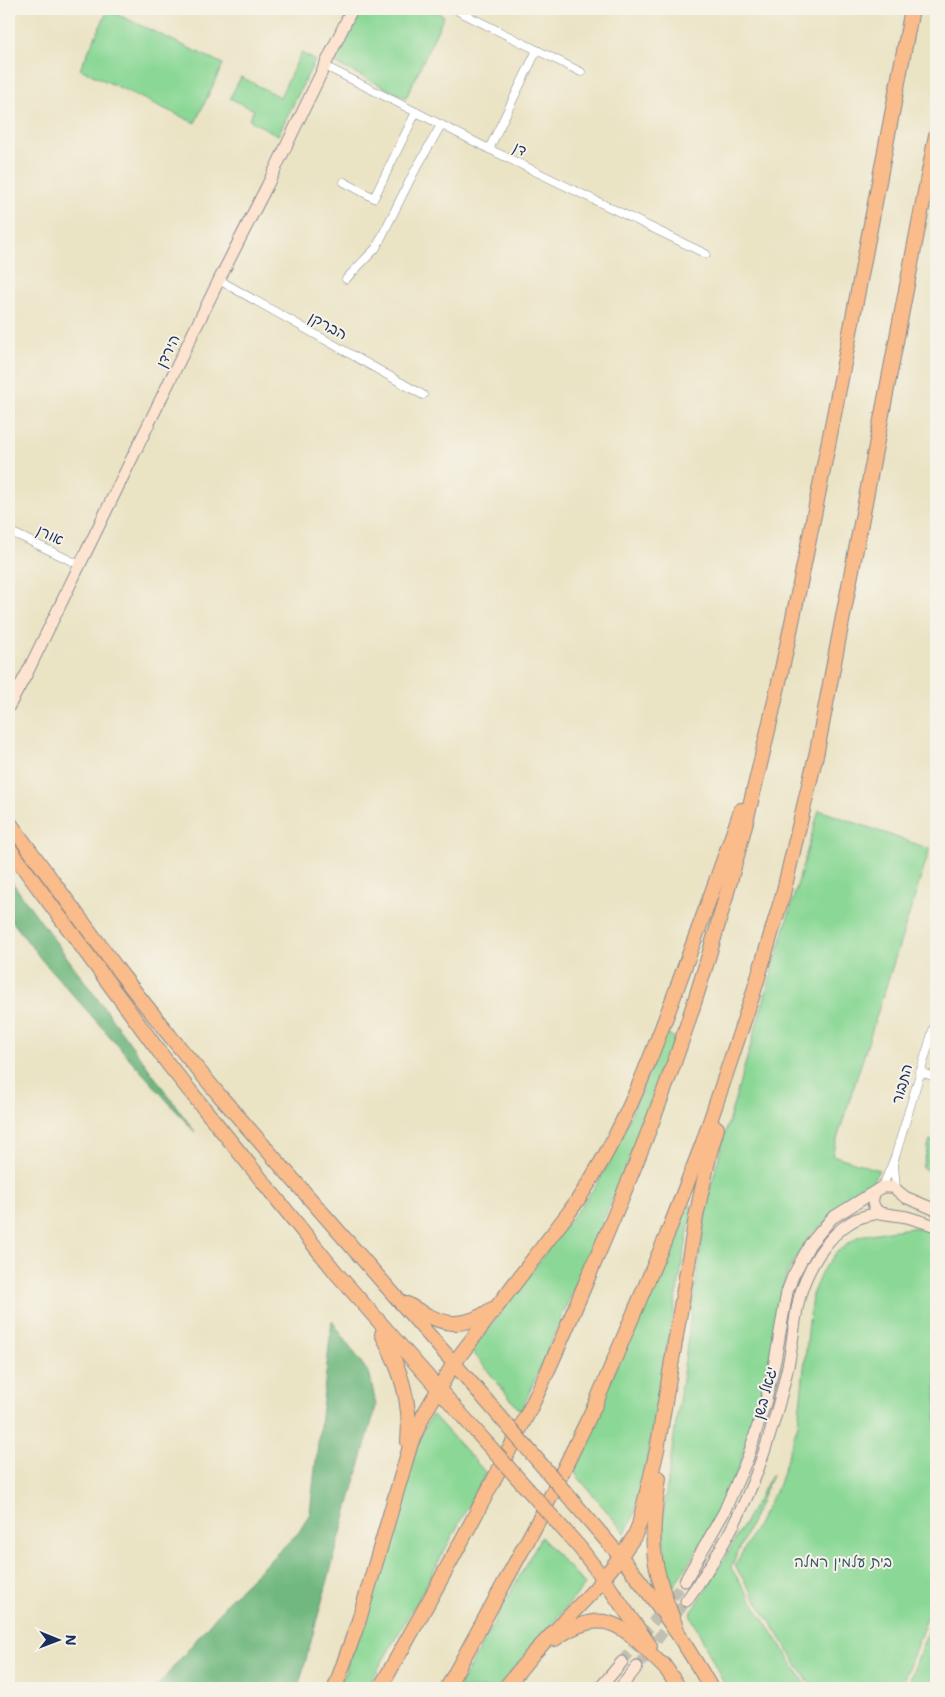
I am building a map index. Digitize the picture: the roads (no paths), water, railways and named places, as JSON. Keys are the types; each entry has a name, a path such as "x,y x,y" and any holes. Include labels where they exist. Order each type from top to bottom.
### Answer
{"highway":[{"path":"380,1688 444,1575 525,1420 554,1358 664,1092 704,972 751,804 781,680 912,9"},
{"path":"505,1688 532,1655 595,1589 600,1574 617,1552 634,1537 643,1511 657,1450 696,1217 710,1152 785,886 817,751 936,135"},
{"path":"335,1688 359,1620 400,1478 417,1429 454,1363 587,1188 606,1155 648,1063 694,943 772,714"},
{"path":"9,822 121,974 170,1036 617,1552 688,1647 711,1688"},
{"path":"9,848 169,1065 338,1275 381,1332 394,1357 406,1394 409,1427 400,1478"},
{"path":"447,1688 542,1514 595,1405 667,1235 702,1145 770,938"},
{"path":"395,1297 435,1320 446,1323 470,1321 484,1315 498,1305 528,1266"},
{"path":"338,1275 580,1548 679,1688"},
{"path":"671,1371 653,1536 661,1582 679,1635"},
{"path":"532,1655 569,1629 588,1621 602,1621 612,1623 625,1631 668,1671"}],"main road":[{"name":"הירדן","path":"9,706 267,186 352,9"},
{"path":"936,1210 919,1204 886,1186 877,1190 872,1202 874,1206 885,1214 915,1218 936,1226"},
{"name":"יגאל בשן","path":"684,1582 724,1512 748,1457 766,1400 787,1292 801,1259 832,1218 877,1190"},
{"path":"885,1214 898,1210 901,1202 898,1191"},
{"name":"יגאל בשן","path":"686,1601 704,1576 732,1525 761,1462 779,1403 800,1296 812,1266 830,1241 852,1221 863,1216 885,1214"},
{"path":"600,1688 622,1662"},
{"path":"620,1688 637,1667"}],"street":[{"path":"459,9 458,11 581,72"},
{"path":"489,149 537,50"},
{"name":"דן","path":"325,66 489,149 706,254"},
{"path":"344,182 374,198 416,112"},
{"path":"346,279 376,248 413,174 441,125"},
{"name":"הברקן","path":"219,280 423,395"},
{"name":"אורן","path":"9,531 80,565"},
{"name":"התבור","path":"877,1190 885,1181 895,1157 936,1020"},
{"path":"919,1072 936,1077"},
{"name":"התבור","path":"895,1157 894,1167 898,1191"}],"tunnel":[{"path":"622,1662 685,1581"},
{"path":"637,1667 686,1601"}],"park label":[{"name":"בית עלמין רמלה","path":"843,1562"}]}
